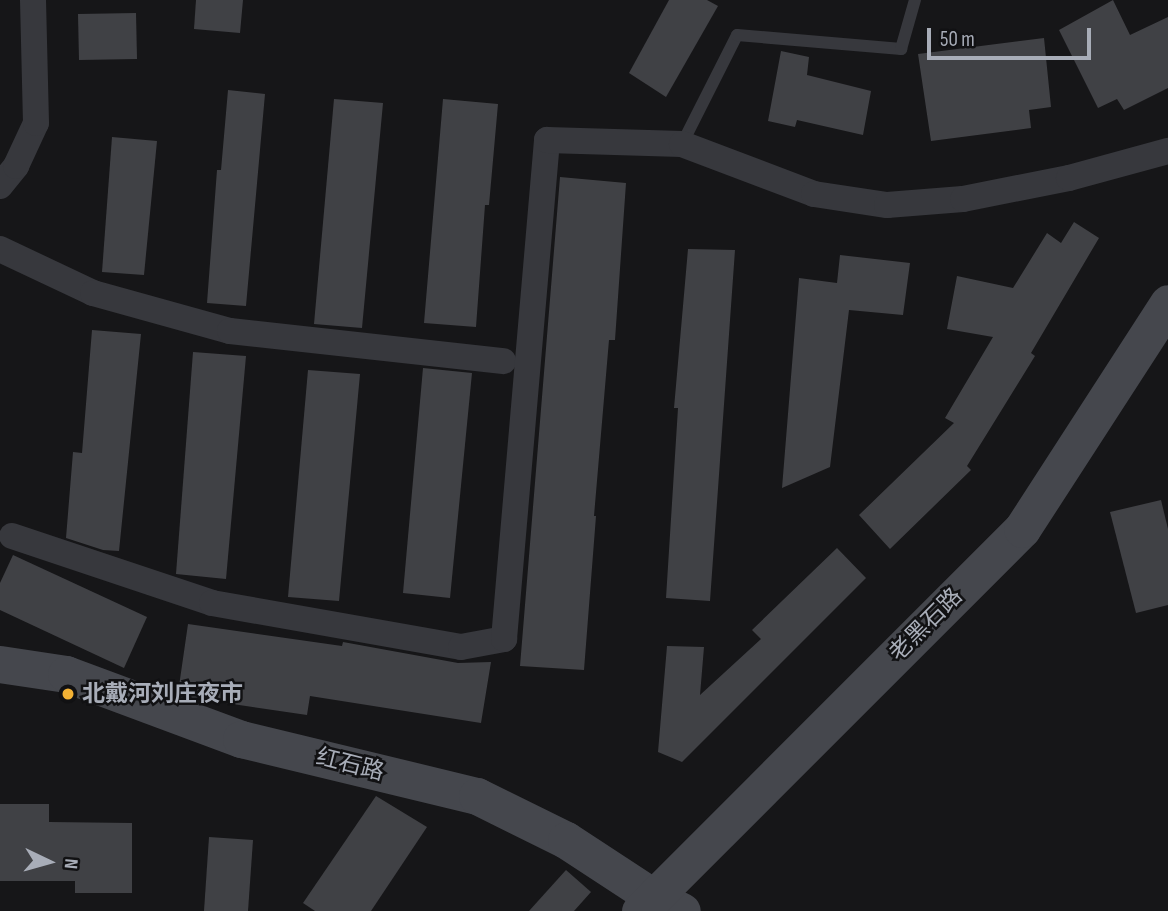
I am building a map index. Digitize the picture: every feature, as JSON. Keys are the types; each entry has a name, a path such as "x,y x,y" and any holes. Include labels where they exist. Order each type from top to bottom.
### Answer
{"main road":[{"name":"老黑石路","path":"658,906 1022,529 1168,303"},
{"name":"红石路","path":"0,664 66,674 241,739 477,796 566,840 658,906"}],"street":[{"path":"0,186 16,166 37,122 33,0"},
{"path":"12,536 212,603 461,647 504,639 547,140 682,144 814,194 887,205 963,199 1069,178 1168,151"},
{"path":"0,249 93,293 230,331 503,361"}],"lane":[{"path":"682,144 737,35 901,49 915,0"}],"building":[{"path":"196,0 243,0 240,33 194,29"},
{"path":"669,0 707,0 718,6 666,97 629,73"},
{"path":"1113,0 1130,35 1168,17 1168,88 1124,110 1117,99 1098,108 1059,30"},
{"path":"136,13 137,59 79,60 78,14"},
{"path":"1044,38 1051,107 1029,110 1031,128 931,141 918,54"},
{"path":"781,51 809,57 807,75 871,91 863,135 797,120 795,127 768,121"},
{"path":"228,90 265,94 246,306 207,303 217,170 221,170"},
{"path":"334,99 383,103 362,328 314,324"},
{"path":"443,99 498,104 489,205 485,205 476,327 424,323"},
{"path":"112,137 157,141 144,275 102,272"},
{"path":"560,177 626,183 615,340 609,340 584,670 520,666"},
{"path":"1074,222 1099,238 1031,353 1035,356 967,466 971,470 890,549 859,515 954,423 945,418 993,337 947,329 957,276 1013,288 1047,233 1061,243"},
{"path":"688,249 735,250 710,601 666,598 678,408 674,408"},
{"path":"840,255 910,263 903,315 849,310 830,467 782,488 799,278 837,283"},
{"path":"92,330 141,334 119,551 103,550 66,538 73,452 82,453"},
{"path":"193,352 246,356 226,579 176,574"},
{"path":"423,368 472,373 450,598 403,593"},
{"path":"308,370 360,374 339,601 288,597"},
{"path":"1161,500 1168,529 1168,605 1136,613 1110,512"},
{"path":"837,548 866,578 682,762 658,752 667,646 704,647 700,695 761,639 752,630"},
{"path":"13,555 147,617 124,668 0,610 0,583"},
{"path":"188,624 342,646 343,642 458,663 491,662 481,723 310,696 307,715 192,698 178,693"},
{"path":"376,796 427,827 371,911 315,911 303,903"},
{"path":"0,804 49,804 49,822 132,823 132,893 75,893 75,881 0,881"},
{"path":"209,837 253,840 248,911 204,911"},
{"path":"566,870 591,892 574,911 529,911"}],"place":[{"name":"北戴河刘庄夜市","path":"68,694"}]}
